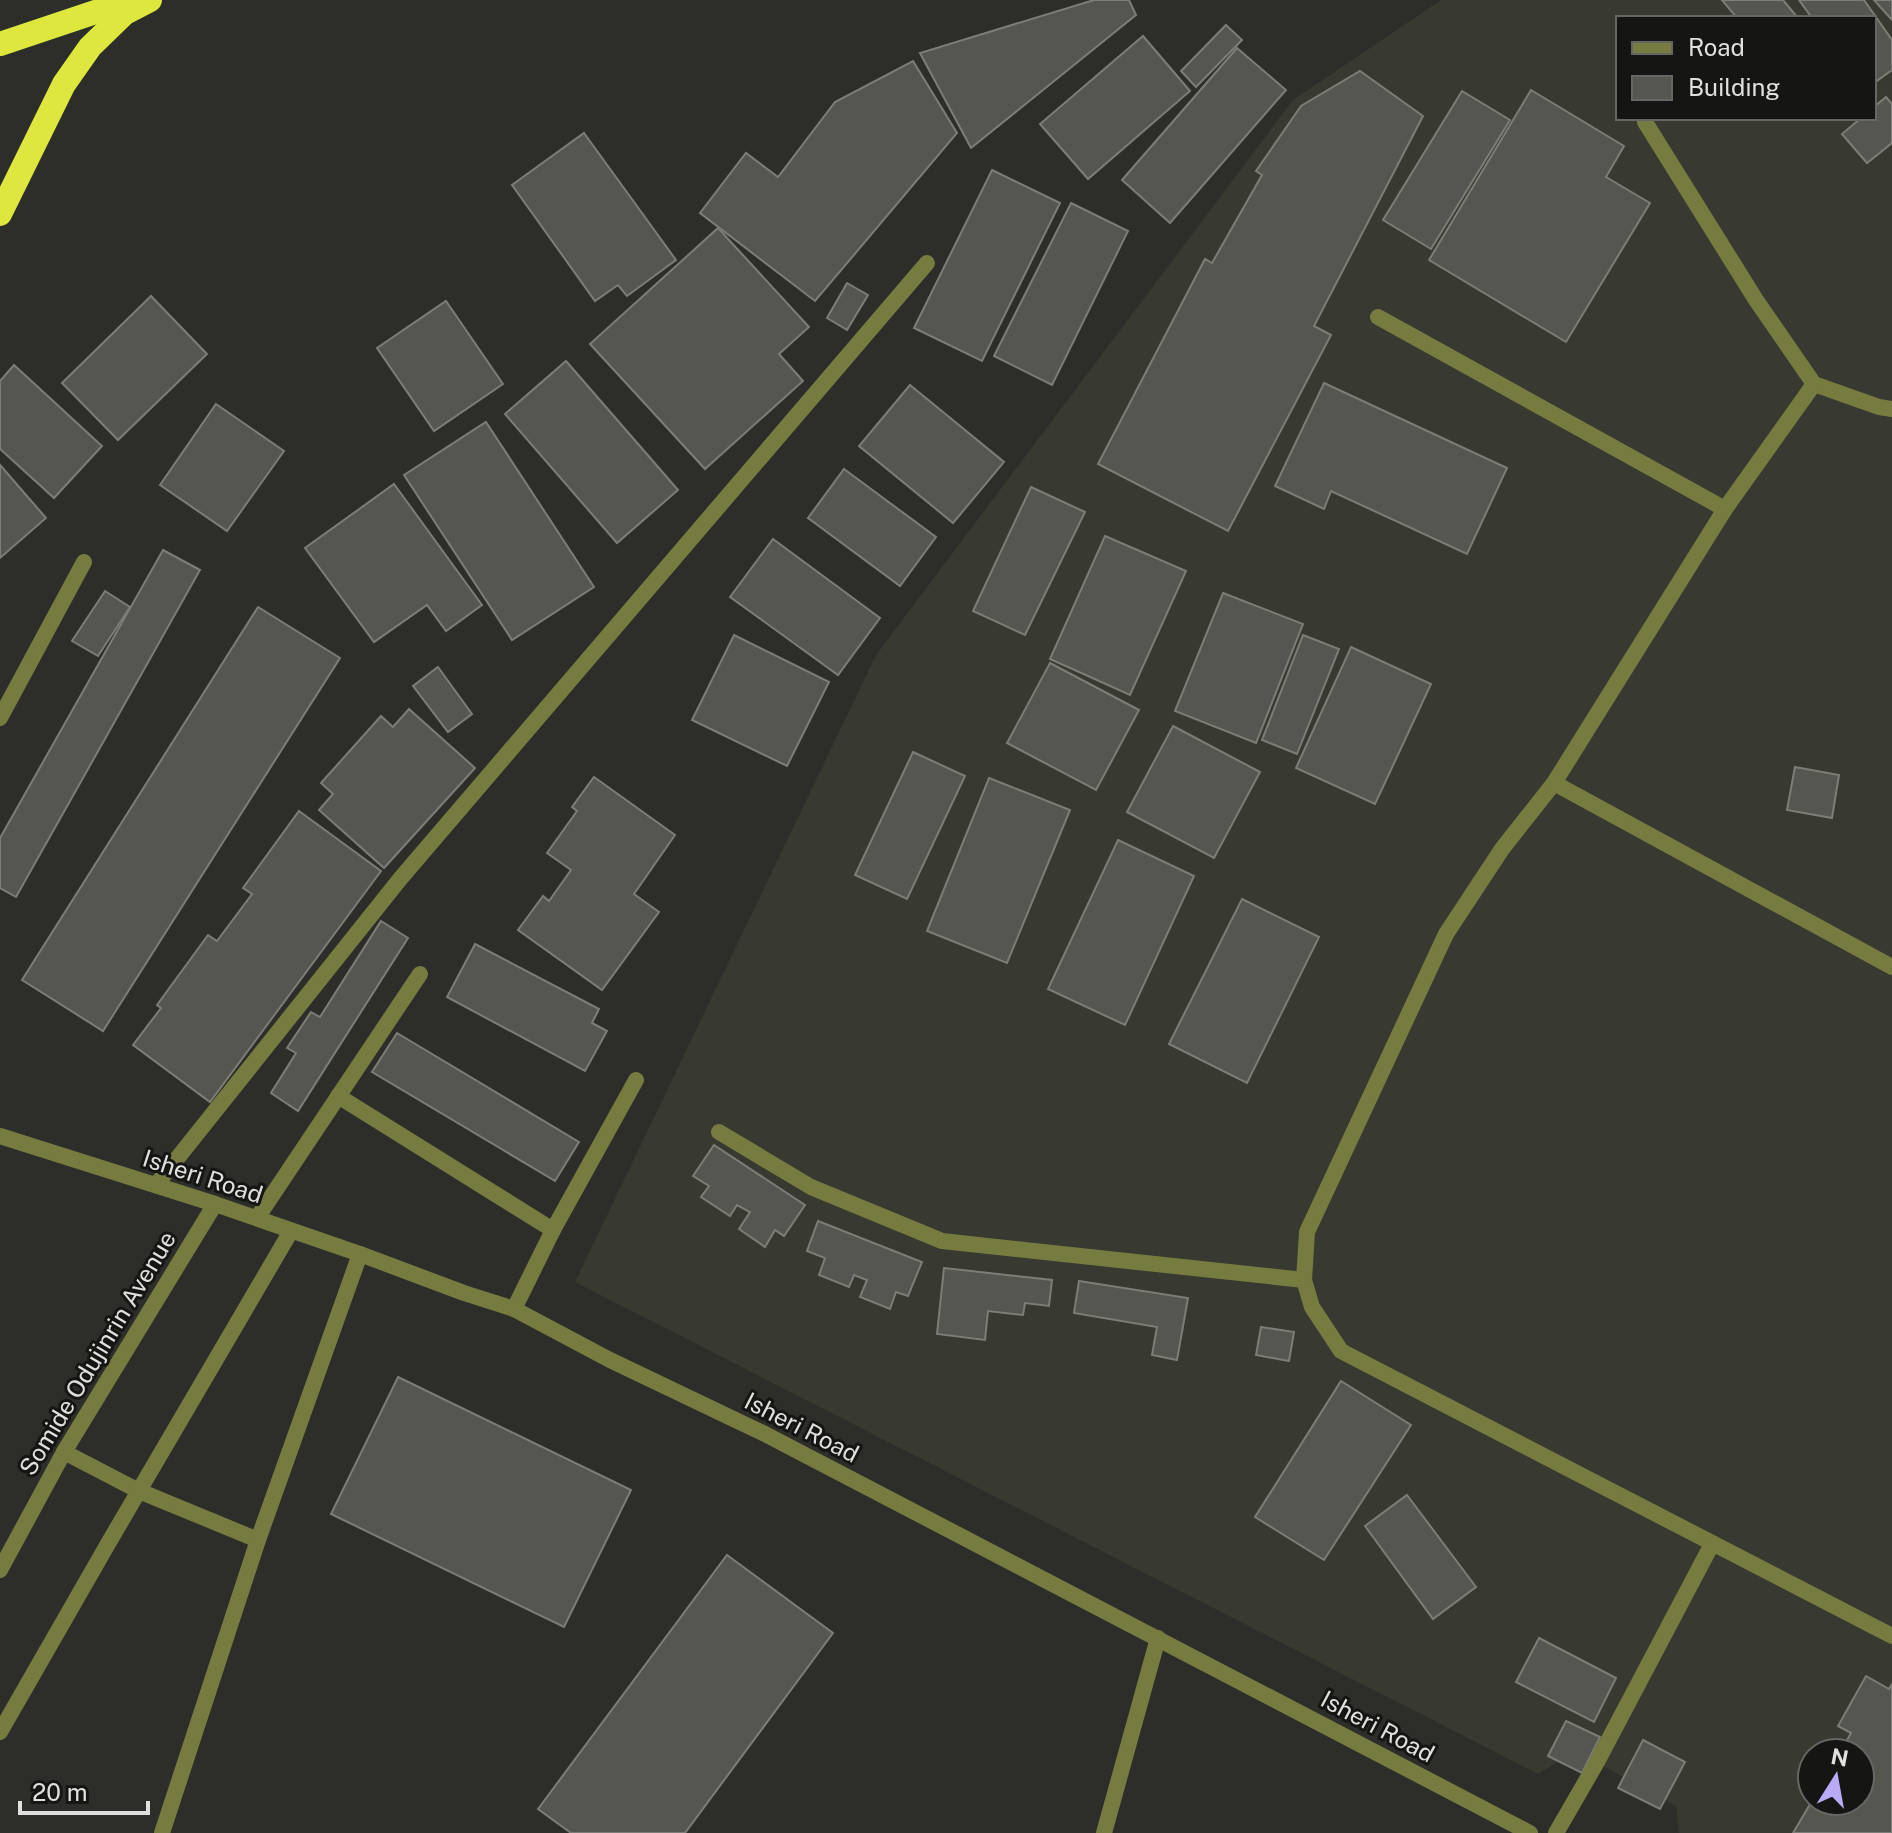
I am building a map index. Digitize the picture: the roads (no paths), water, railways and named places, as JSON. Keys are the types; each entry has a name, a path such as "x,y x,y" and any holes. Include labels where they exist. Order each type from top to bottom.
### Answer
{"highway":[{"path":"0,44 131,0"},
{"path":"0,214 64,84 90,47 125,13 150,0"}],"street":[{"path":"1645,122 1756,300 1814,384 1892,409"},
{"path":"156,1185 400,879 927,263"},
{"path":"1378,317 1725,509"},
{"path":"1814,384 1725,509 1554,783 1502,849 1446,934 1307,1232 1304,1280 1312,1307 1341,1351 1892,1636"},
{"path":"0,718 84,562"},
{"path":"1554,783 1892,967"},
{"path":"257,1218 420,974"},
{"path":"514,1309 553,1230 636,1080"},
{"path":"338,1096 553,1230"},
{"path":"719,1132 811,1187 942,1241 1304,1280"},
{"name":"Isheri Road","path":"0,1134 257,1218 514,1309 610,1360 765,1434 1530,1833"},
{"name":"Somide Odujinrin Avenue","path":"0,1570 64,1452 215,1204"},
{"path":"0,1732 291,1231"},
{"path":"162,1833 258,1540 360,1254"},
{"path":"64,1452 139,1491 258,1540"},
{"path":"1556,1833 1712,1544"},
{"path":"1104,1833 1158,1638"}]}
